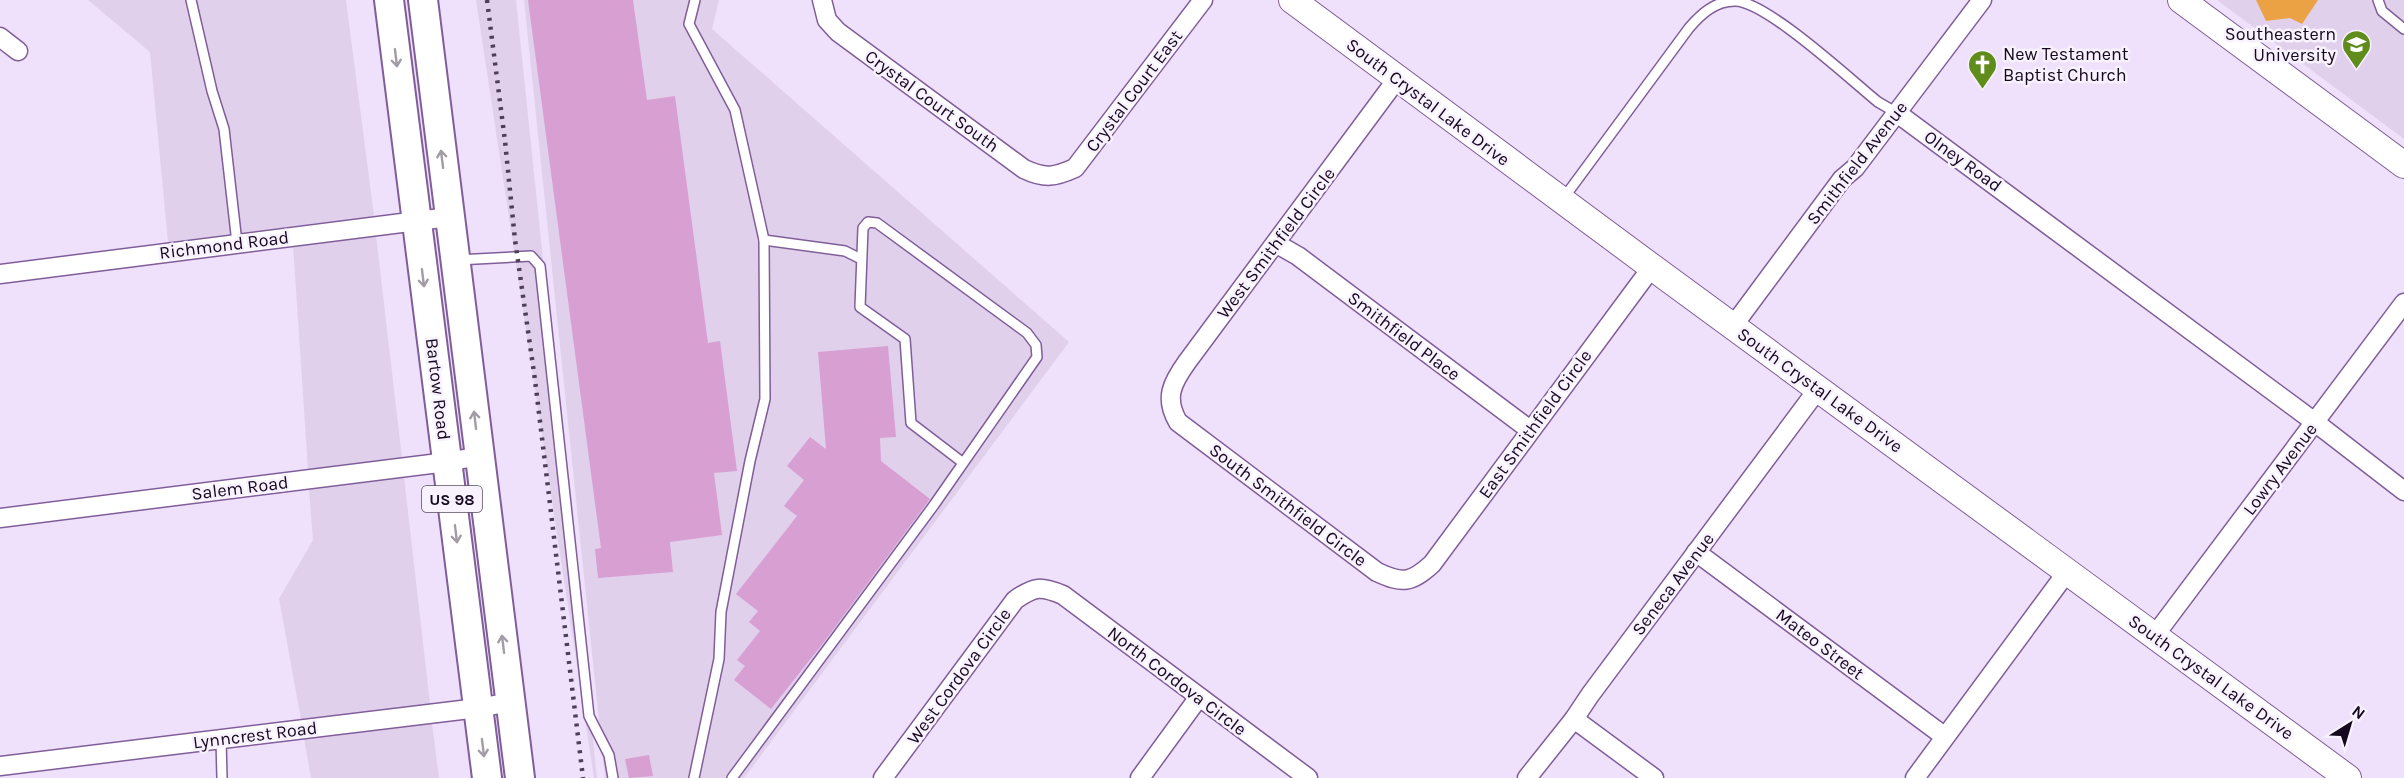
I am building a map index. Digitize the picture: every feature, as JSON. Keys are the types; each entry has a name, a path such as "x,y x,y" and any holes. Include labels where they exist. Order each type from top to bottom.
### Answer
{"main road":[{"name":"Bartow Road","path":"389,0 487,778"},
{"name":"Bartow Road","path":"423,0 520,778"}],"street":[{"name":"Crystal Court East","path":"1059,175 1075,168 1085,156 1203,0"},
{"name":"South Crystal Lake Drive","path":"1292,0 1397,80 2348,778"},
{"name":"Smithfield Avenue","path":"1733,326 1842,179 1855,168 1982,0"},
{"path":"2181,0 2404,165"},
{"name":"Crystal Court South","path":"822,1 827,20 838,32 1015,162 1040,176 1059,175"},
{"path":"0,37 18,51"},
{"name":"West Smithfield Circle","path":"1172,411 1171,396 1174,381 1397,80"},
{"name":"Olney Road","path":"1898,113 2316,423 2404,491"},
{"name":"Richmond Road","path":"0,274 449,217"},
{"name":"Smithfield Place","path":"1277,243 1298,256 1530,430"},
{"name":"East Smithfield Circle","path":"1414,578 1420,576 1432,564 1652,267"},
{"name":"Lowry Avenue","path":"2156,635 2404,303"},
{"name":"Seneca Avenue","path":"1527,778 1575,719 1590,695 1818,389"},
{"name":"South Smithfield Circle","path":"1172,411 1178,422 1377,572 1397,581 1414,578"},
{"name":"Salem Road","path":"0,518 480,456"},
{"name":"Mateo Street","path":"1696,552 1944,736"},
{"path":"1914,778 2067,573"},
{"name":"North Cordova Circle","path":"1044,587 1063,595 1308,778"},
{"name":"West Cordova Circle","path":"883,778 1015,600 1029,590 1044,587"},
{"path":"1140,778 1199,698"},
{"name":"Lynncrest Road","path":"0,766 478,708 510,702"},
{"path":"1575,719 1654,778"}],"lane":[{"path":"191,0 212,91 224,129 237,243"},
{"path":"694,778 719,659 721,612 750,461 765,399 764,240 735,110 689,24 695,0"},
{"path":"2378,0 2382,11 2404,29"},
{"name":"Olney Road","path":"1562,201 1689,28 1704,12 1720,3 1735,1 1748,3 1769,16 1878,102 1898,113"},
{"path":"732,778 934,505 1036,357 1036,345 1027,333 877,223 868,222 863,228 860,307 905,339 910,423 962,462"},
{"path":"764,240 845,251 861,259"},
{"path":"455,260 531,256 540,266 589,716 609,755 613,778"},
{"path":"221,739 222,778"}],"shaded area":[{"path":"88,0 346,0 374,216 168,242 150,52"},
{"path":"476,0 516,0 597,778 594,778"},
{"path":"524,0 719,0 712,29 1069,342 744,778 605,778"},
{"name":"Southeastern University","path":"2217,0 2404,0 2404,139"},
{"path":"2256,0 2318,0 2302,24 2290,18 2266,21"},
{"path":"376,235 402,458 308,470 293,245"},
{"path":"404,477 430,704 301,719 279,599 313,540 309,489"},
{"path":"432,723 439,778 311,778 304,738"}],"building":[{"path":"528,0 633,0 647,100 675,96 708,343 720,341 737,471 714,473 722,535 670,542 673,572 598,578 595,549 601,548"},
{"path":"888,346 896,437 880,438 881,461 930,499 824,642 771,709 734,680 745,666 737,660 760,631 749,622 758,611 736,594 797,516 784,506 804,480 787,466 810,437 826,449 818,352"},
{"path":"649,755 653,776 629,778 625,759"}],"railway":[{"path":"487,0 583,778"}],"place":[{"name":"Southeastern University","path":"2357,70"},
{"name":"New Testament Baptist Church","path":"1982,90"}]}
